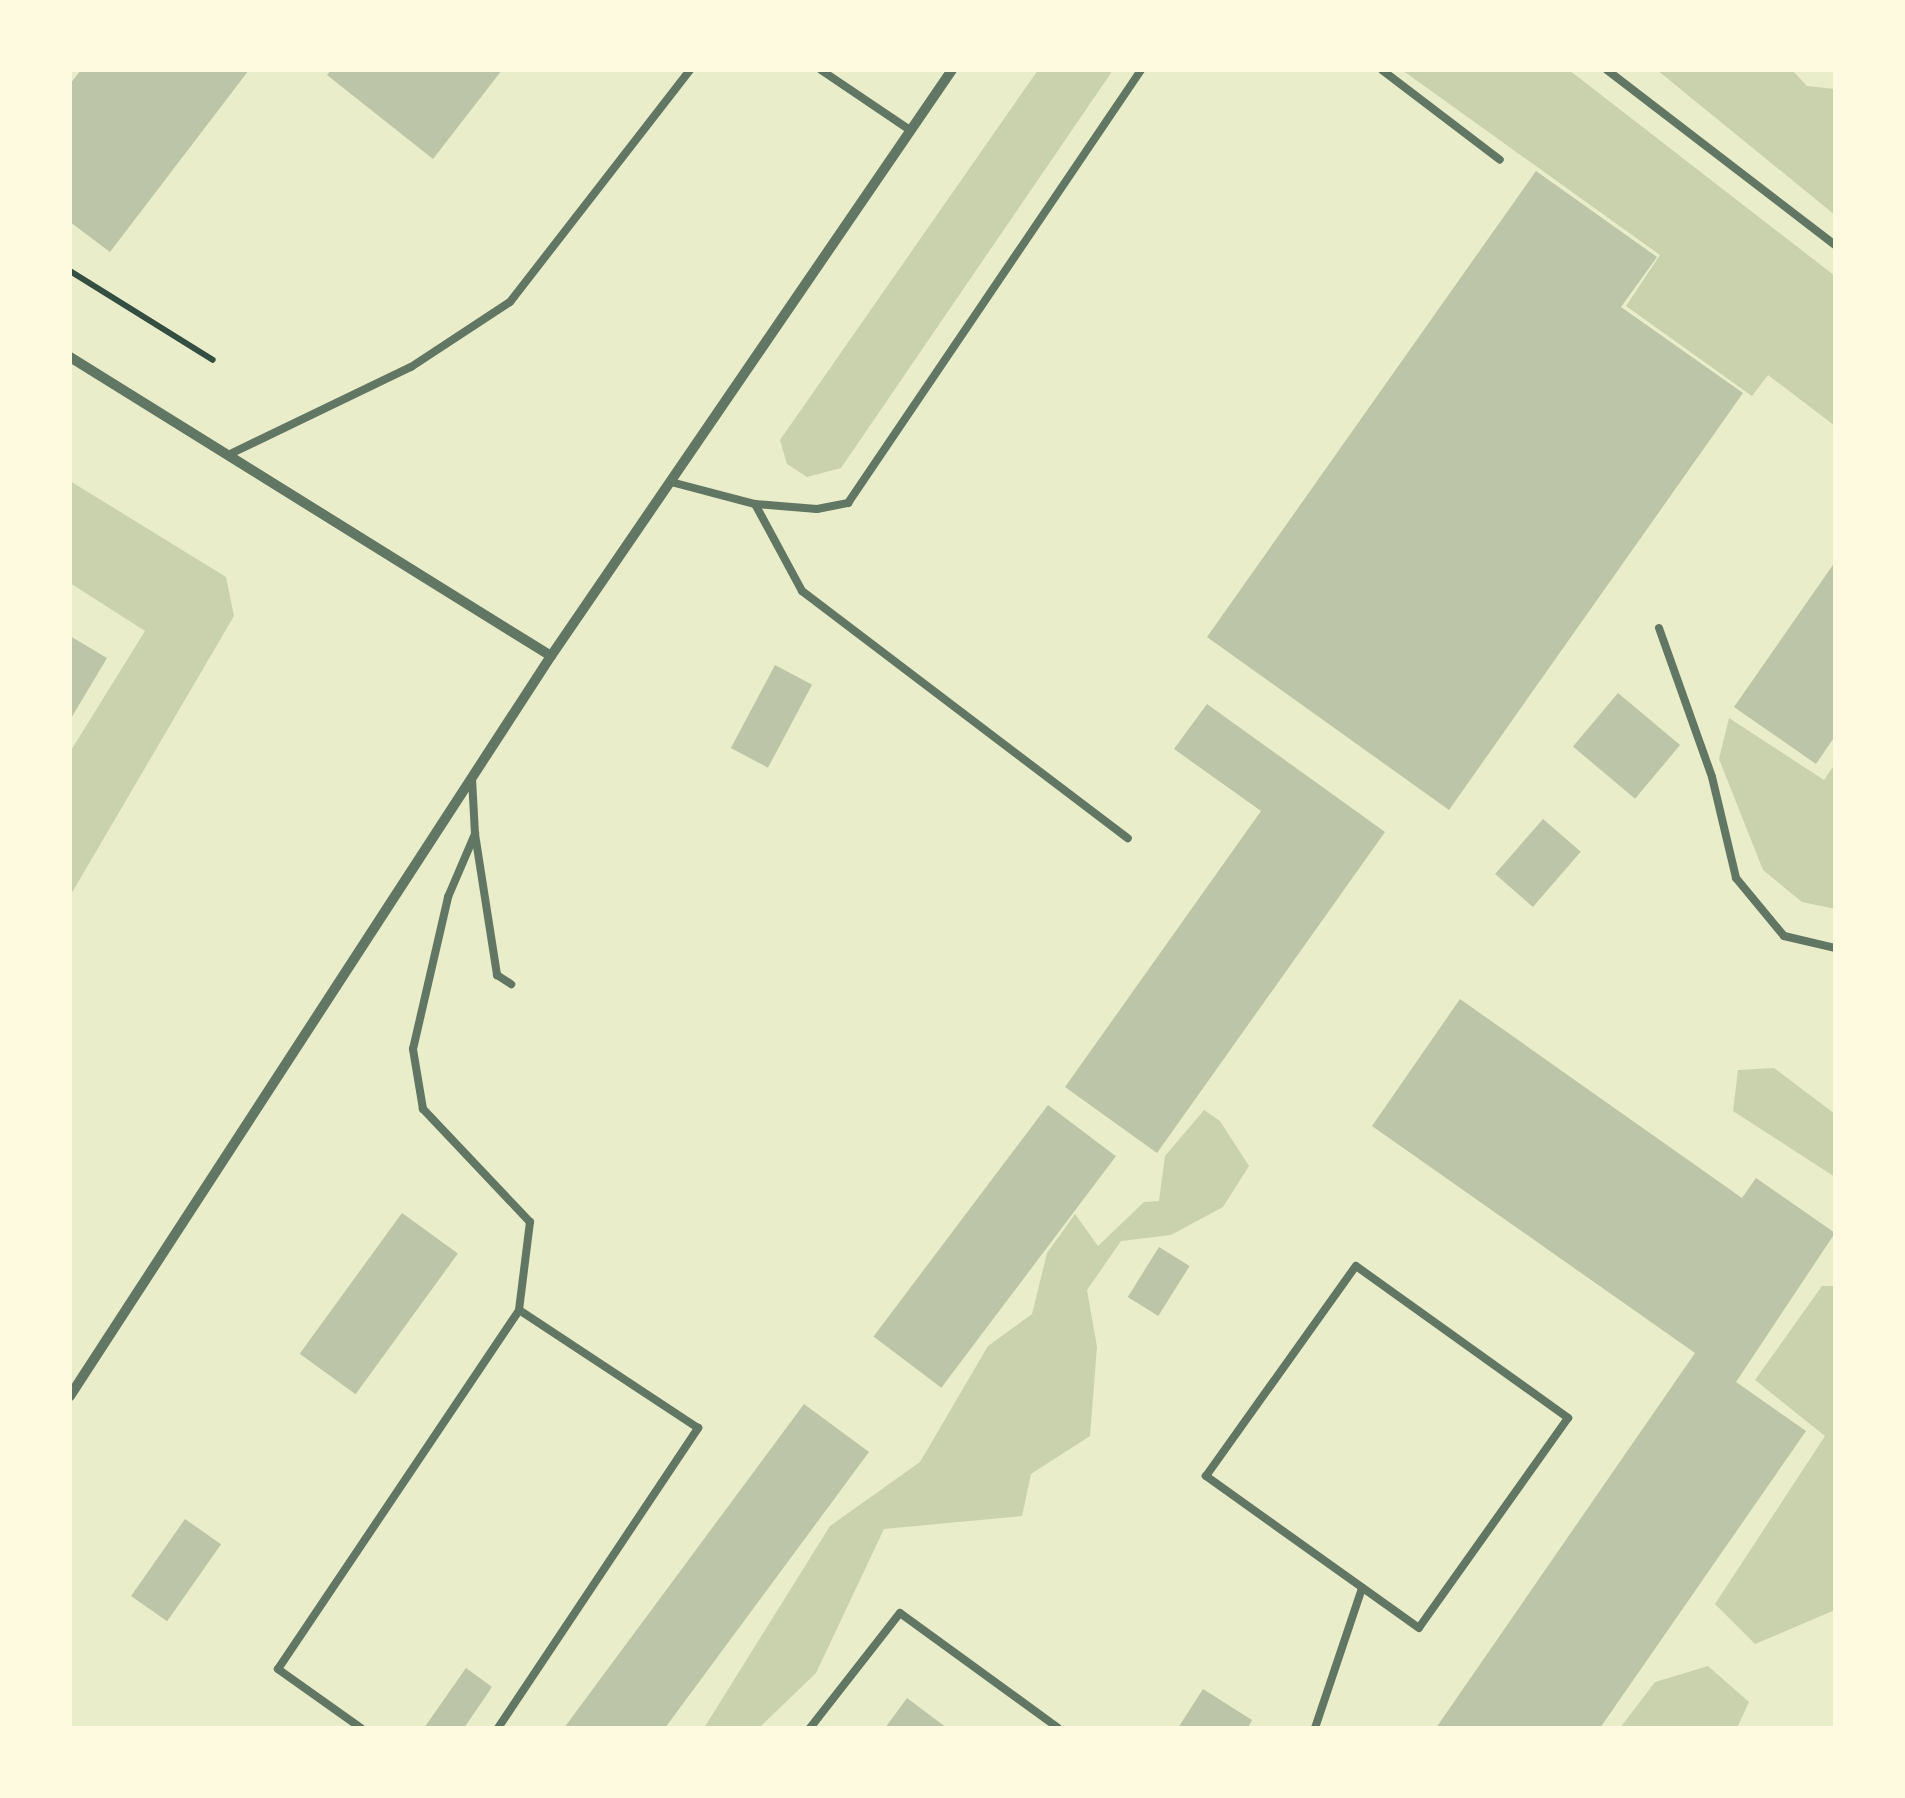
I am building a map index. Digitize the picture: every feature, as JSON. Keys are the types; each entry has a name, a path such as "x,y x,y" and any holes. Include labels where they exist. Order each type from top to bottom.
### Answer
{"street":[{"path":"70,1396 552,656 952,70"},
{"path":"70,357 552,656"}],"lane":[{"path":"228,455 411,367 510,302 690,70"},
{"path":"821,70 910,130"},
{"path":"671,482 756,504 817,509 848,503 1142,70"},
{"path":"1382,70 1500,160"},
{"path":"1608,70 1835,244"},
{"path":"756,504 802,590 1128,838"},
{"path":"1659,628 1712,777 1736,878 1784,936 1835,948"},
{"path":"472,780 475,834 497,975 511,984"},
{"path":"362,1728 278,1669 519,1310 530,1222 423,1109 413,1049 448,898 475,834"},
{"path":"1356,1266 1568,1418 1418,1628 1362,1588 1206,1476 1356,1266"},
{"path":"498,1728 698,1428 519,1310"},
{"path":"1315,1728 1362,1588"},
{"path":"810,1728 900,1613 1058,1728"}],"path":[{"path":"70,272 213,360"}],"green space":[{"path":"1038,70 1113,70 841,468 807,477 787,464 780,440"},
{"path":"1402,70 1569,70 1835,276 1835,426 1768,375 1752,396 1626,306 1660,255"},
{"path":"1657,70 1792,70 1807,86 1835,89 1835,215"},
{"path":"70,481 226,577 234,616 70,896 70,752 145,631 70,583"},
{"path":"1729,718 1824,780 1835,764 1835,909 1802,902 1763,870 1719,759"},
{"path":"1774,1068 1835,1114 1835,1177 1733,1111 1738,1070"},
{"path":"1204,1110 1220,1121 1249,1166 1223,1207 1171,1235 1121,1241 1087,1290 1097,1347 1090,1436 1031,1474 1022,1516 884,1529 816,1673 759,1728 704,1728 830,1526 920,1462 988,1346 1032,1314 1047,1253 1075,1214 1098,1246 1144,1202 1159,1201 1165,1156"},
{"path":"1822,1286 1835,1286 1835,1610 1755,1644 1715,1604 1825,1436 1755,1380"},
{"path":"1708,1666 1749,1702 1737,1728 1620,1728 1655,1682"}],"building":[{"path":"81,70 249,70 110,252 70,222 70,84"},
{"path":"331,70 502,70 433,159 327,75"},
{"path":"1536,171 1657,257 1621,307 1743,393 1449,810 1207,637"},
{"path":"1835,562 1835,736 1816,764 1734,707"},
{"path":"70,636 107,658 70,720"},
{"path":"775,665 812,685 768,768 731,748"},
{"path":"1618,693 1680,745 1635,799 1573,747"},
{"path":"1207,704 1385,832 1157,1153 1065,1087 1261,811 1174,749"},
{"path":"1543,819 1581,852 1533,907 1495,874"},
{"path":"1460,999 1742,1198 1756,1178 1835,1233 1736,1382 1806,1431 1600,1728 1436,1728 1695,1353 1372,1126"},
{"path":"1048,1105 1116,1156 941,1388 873,1337"},
{"path":"402,1213 458,1254 356,1394 300,1354"},
{"path":"1159,1247 1190,1266 1158,1316 1128,1297"},
{"path":"804,1404 869,1452 665,1728 564,1728"},
{"path":"185,1519 221,1544 167,1621 131,1596"},
{"path":"466,1668 492,1687 464,1728 424,1728"},
{"path":"1203,1689 1252,1720 1248,1728 1178,1728"},
{"path":"907,1698 947,1728 885,1728"}]}
